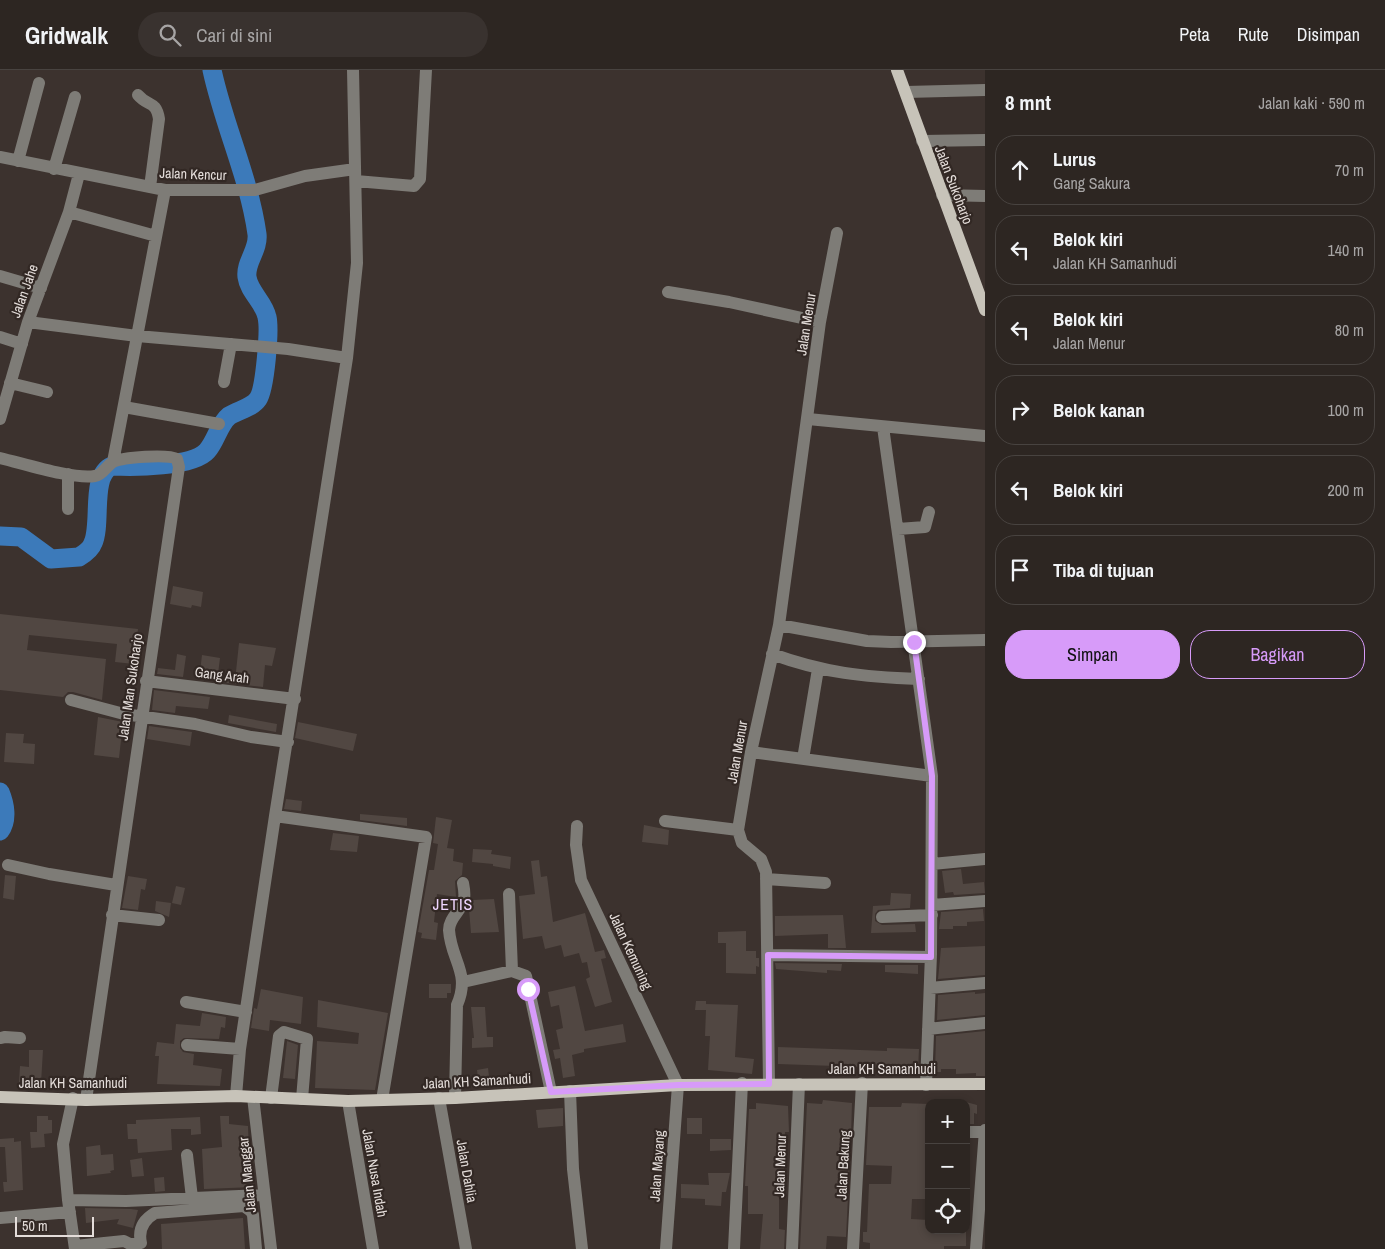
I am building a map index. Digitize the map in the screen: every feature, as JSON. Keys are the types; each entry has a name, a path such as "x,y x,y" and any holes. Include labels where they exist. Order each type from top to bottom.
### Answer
{"main road":[{"name":"Jalan Sukoharjo","path":"897,70 942,195 984,302"},
{"name":"Jalan KH Samanhudi","path":"0,1097 79,1099 236,1096 348,1101 455,1098 742,1083 985,1084"}],"street":[{"path":"236,1096 240,1049 347,358 357,263 353,70"},
{"name":"Jalan Kencur","path":"0,157 165,190 265,188 305,176 356,175 414,186 420,179 426,70"},
{"path":"18,161 40,83"},
{"path":"906,92 985,90"},
{"path":"138,95 155,106 159,119 150,187"},
{"path":"54,168 75,97"},
{"path":"922,141 985,140"},
{"name":"Jalan Jahe","path":"0,419 28,322 69,212 79,174"},
{"path":"113,462 165,190"},
{"path":"942,195 985,196"},
{"path":"69,212 156,236"},
{"name":"Jalan Menur","path":"738,830 751,752 779,625 820,322 837,233"},
{"path":"0,276 41,288"},
{"path":"668,292 729,302 820,322"},
{"path":"28,322 137,336 268,346 347,358"},
{"path":"0,337 22,344"},
{"path":"224,382 231,344"},
{"path":"10,382 47,392"},
{"path":"124,407 219,424"},
{"path":"808,419 985,436"},
{"path":"883,427 932,776 932,910 926,1085"},
{"name":"Jalan Man Sukoharjo","path":"2,458 68,474 97,476 113,462 143,457 170,456 178,463 112,915 79,1099 63,1144 75,1248"},
{"path":"68,474 68,509"},
{"path":"898,529 925,527 930,512"},
{"path":"779,625 842,638 914,642 985,640"},
{"path":"772,654 818,669 844,674 919,679"},
{"path":"803,759 818,669"},
{"name":"Gang Arah","path":"146,681 295,699"},
{"path":"71,700 141,717 195,724 251,738 288,742"},
{"path":"751,752 932,776"},
{"path":"276,816 426,836 382,1100"},
{"path":"665,821 738,830 742,843 761,859 766,879 769,1084"},
{"name":"Jalan Kemuning","path":"577,826 576,845 581,880 678,1085"},
{"path":"932,864 985,859"},
{"path":"8,865 116,885"},
{"path":"766,879 825,883"},
{"path":"455,1098 458,1064 457,1005 463,992 464,982 449,932 454,915 464,901 463,883"},
{"path":"509,894 512,971"},
{"path":"882,917 985,901"},
{"path":"112,915 159,920"},
{"path":"768,955 931,957"},
{"path":"464,982 512,971 526,976 551,1092"},
{"path":"930,988 985,983"},
{"path":"186,1002 246,1012"},
{"path":"928,1029 985,1024"},
{"path":"271,1098 279,1036 284,1032 307,1039 302,1099"},
{"path":"0,1038 5,1036 20,1038"},
{"path":"186,1045 240,1049"},
{"path":"734,1249 742,1083"},
{"name":"Jalan Menur","path":"792,1249 799,1084"},
{"name":"Jalan Bakung","path":"853,1249 862,1084"},
{"name":"Jalan Mayang","path":"666,1249 678,1085"},
{"path":"570,1091 573,1169 582,1249"},
{"name":"Jalan Manggar","path":"253,1097 263,1195 271,1249"},
{"name":"Jalan Dahlia","path":"439,1098 466,1249"},
{"name":"Jalan Nusa Indah","path":"348,1101 373,1249"},
{"path":"970,1132 985,1131 976,1249"},
{"path":"187,1155 192,1198"},
{"path":"0,1218 69,1206 263,1195"},
{"path":"75,1248 124,1241 135,1246 144,1222 155,1213 244,1206 253,1215 256,1249"}],"building":[{"path":"173,586 203,592 201,607 192,605 191,608 170,604"},
{"path":"0,614 138,629 134,664 115,662 117,644 29,635 27,650 106,659 102,700 73,692 68,692 63,697 0,690"},
{"path":"239,643 276,648 272,666 265,665 263,687 219,682 220,679 235,681"},
{"path":"177,654 186,656 183,677 157,674 158,668 175,670"},
{"path":"202,655 220,658 218,674 200,672"},
{"path":"154,690 210,697 208,709 176,706 175,713 152,710"},
{"path":"229,715 277,724 276,732 228,723"},
{"path":"98,717 123,722 119,758 94,755"},
{"path":"298,722 357,734 353,751 295,738"},
{"path":"149,726 192,732 190,746 147,739"},
{"path":"6,733 24,734 23,743 35,744 34,764 4,762"},
{"path":"286,799 302,801 301,811 284,809"},
{"path":"360,814 407,818 407,826 360,820"},
{"path":"436,817 452,820 447,848 454,849 453,861 463,863 462,875 455,881 456,897 437,894 434,922 438,923 436,940 421,938 422,933 418,932 429,870 434,870 438,844 433,843"},
{"path":"644,825 669,830 668,845 642,842"},
{"path":"333,833 359,836 357,852 330,850"},
{"path":"473,849 492,850 491,854 511,857 510,869 493,866 493,864 472,862"},
{"path":"539,860 541,877 547,876 553,922 585,913 595,952 604,950 606,958 601,959 612,1002 595,1007 586,979 590,977 587,962 582,963 579,953 564,957 561,945 545,949 542,936 523,939 519,896 535,894 531,861"},
{"path":"961,869 963,884 984,882 985,893 954,895 953,892 945,893 942,871"},
{"path":"5,875 16,876 14,900 3,898"},
{"path":"128,876 147,879 145,890 141,889 138,910 122,908"},
{"path":"176,886 185,888 181,905 172,903"},
{"path":"891,893 911,894 910,908 878,910 875,914 875,921 882,925 915,924 916,932 871,933 873,906 890,905"},
{"path":"494,899 499,932 471,933 469,909 472,900"},
{"path":"156,901 171,903 169,917 155,911"},
{"path":"983,909 984,921 967,922 967,926 953,926 953,929 939,929 941,912"},
{"path":"843,915 846,948 828,948 828,934 775,936 775,916"},
{"path":"746,931 746,951 756,951 756,958 759,958 759,967 756,966 756,974 726,973 726,943 718,943 718,932"},
{"path":"985,946 985,975 938,979 941,948"},
{"path":"775,963 842,964 841,971 827,970 827,973 776,969"},
{"path":"885,965 918,965 918,974 885,972"},
{"path":"429,984 451,984 451,993 447,993 447,998 429,998"},
{"path":"575,986 585,1031 623,1024 626,1042 584,1049 584,1052 572,1055 575,1076 563,1078 560,1058 555,1059 553,1050 560,1049 556,1030 563,1028 559,1005 551,1007 548,992"},
{"path":"261,989 303,997 301,1024 270,1020 269,1031 251,1028 254,1008 257,1009"},
{"path":"975,992 975,994 985,993 985,1015 937,1020 938,995"},
{"path":"318,1000 388,1013 375,1090 315,1088 317,1041 358,1044 359,1033 317,1027"},
{"path":"696,1001 706,1001 706,1004 738,1005 735,1057 754,1059 752,1074 708,1070 710,1036 705,1036 706,1010 695,1010"},
{"path":"471,1007 485,1007 487,1037 493,1037 493,1047 472,1048 472,1038 474,1038"},
{"path":"202,1013 226,1017 225,1028 221,1027 219,1039 184,1038 180,1041 180,1048 183,1052 194,1054 193,1065 222,1069 220,1086 157,1084 159,1056 155,1056 157,1042 174,1044 176,1024 200,1026"},
{"path":"985,1031 985,1076 976,1076 976,1073 956,1074 956,1069 941,1069 941,1072 935,1072 936,1036"},
{"path":"287,1041 298,1045 295,1079 283,1078"},
{"path":"778,1047 887,1051 887,1048 919,1049 918,1070 916,1070 916,1076 909,1076 892,1075 893,1068 778,1064"},
{"path":"29,1050 43,1050 41,1083 19,1082 20,1066 29,1067"},
{"path":"488,1068 490,1085 479,1087 477,1070"},
{"path":"823,1100 852,1103 851,1136 847,1135 846,1155 850,1155 846,1237 827,1236 826,1249 800,1249 807,1103 822,1104"},
{"path":"756,1103 788,1106 789,1132 785,1132 784,1177 778,1176 777,1196 779,1197 779,1229 785,1230 784,1249 760,1249 763,1214 748,1214 748,1186 745,1186 749,1109 756,1109"},
{"path":"902,1103 925,1104 925,1199 912,1199 911,1219 925,1220 925,1234 966,1234 966,1246 944,1246 944,1249 870,1249 870,1243 863,1242 863,1232 867,1232 869,1184 891,1184 892,1166 866,1165 869,1107 901,1107"},
{"path":"970,1103 977,1105 977,1114 974,1113 974,1124 970,1124"},
{"path":"563,1108 563,1126 538,1128 536,1110"},
{"path":"37,1116 48,1116 48,1120 52,1120 52,1133 44,1134 45,1147 31,1148 30,1132 37,1132"},
{"path":"220,1116 229,1116 229,1124 248,1126 249,1154 251,1154 253,1166 254,1187 204,1189 202,1149 222,1147"},
{"path":"200,1117 201,1134 191,1135 191,1129 171,1129 172,1150 138,1153 137,1139 128,1139 127,1124 136,1124 136,1120"},
{"path":"687,1118 702,1118 702,1134 687,1134"},
{"path":"14,1138 14,1142 21,1141 23,1190 4,1192 3,1182 7,1182 5,1147 0,1147 0,1139"},
{"path":"710,1139 731,1139 731,1150 710,1151"},
{"path":"100,1145 101,1155 113,1154 114,1170 110,1171 111,1173 87,1176 86,1147"},
{"path":"142,1158 144,1176 132,1177 130,1160"},
{"path":"708,1173 730,1173 726,1192 722,1192 721,1206 705,1205 705,1199 681,1198 681,1184 709,1185"},
{"path":"164,1177 165,1191 155,1192 154,1178"},
{"path":"85,1208 138,1210 133,1228 117,1224 119,1219 86,1223"},
{"path":"243,1218 245,1249 162,1249 161,1224"}],"waterway":[{"path":"0,536 21,537 51,559 79,557 93,543 97,524 99,489 105,471 112,466 162,465 177,463 200,456 210,447 226,419 252,405 261,393 265,372 268,324 263,307 247,277 248,266 256,245 257,234 248,192 212,70"},
{"path":"0,792 5,812 3,827 0,831"}],"district":[{"name":"JETIS","path":"453,904"}],"route":[{"path":"528,989 551,1092 624,1090 678,1085 769,1084 768,955 837,954 931,957 932,776 914,642"}]}
